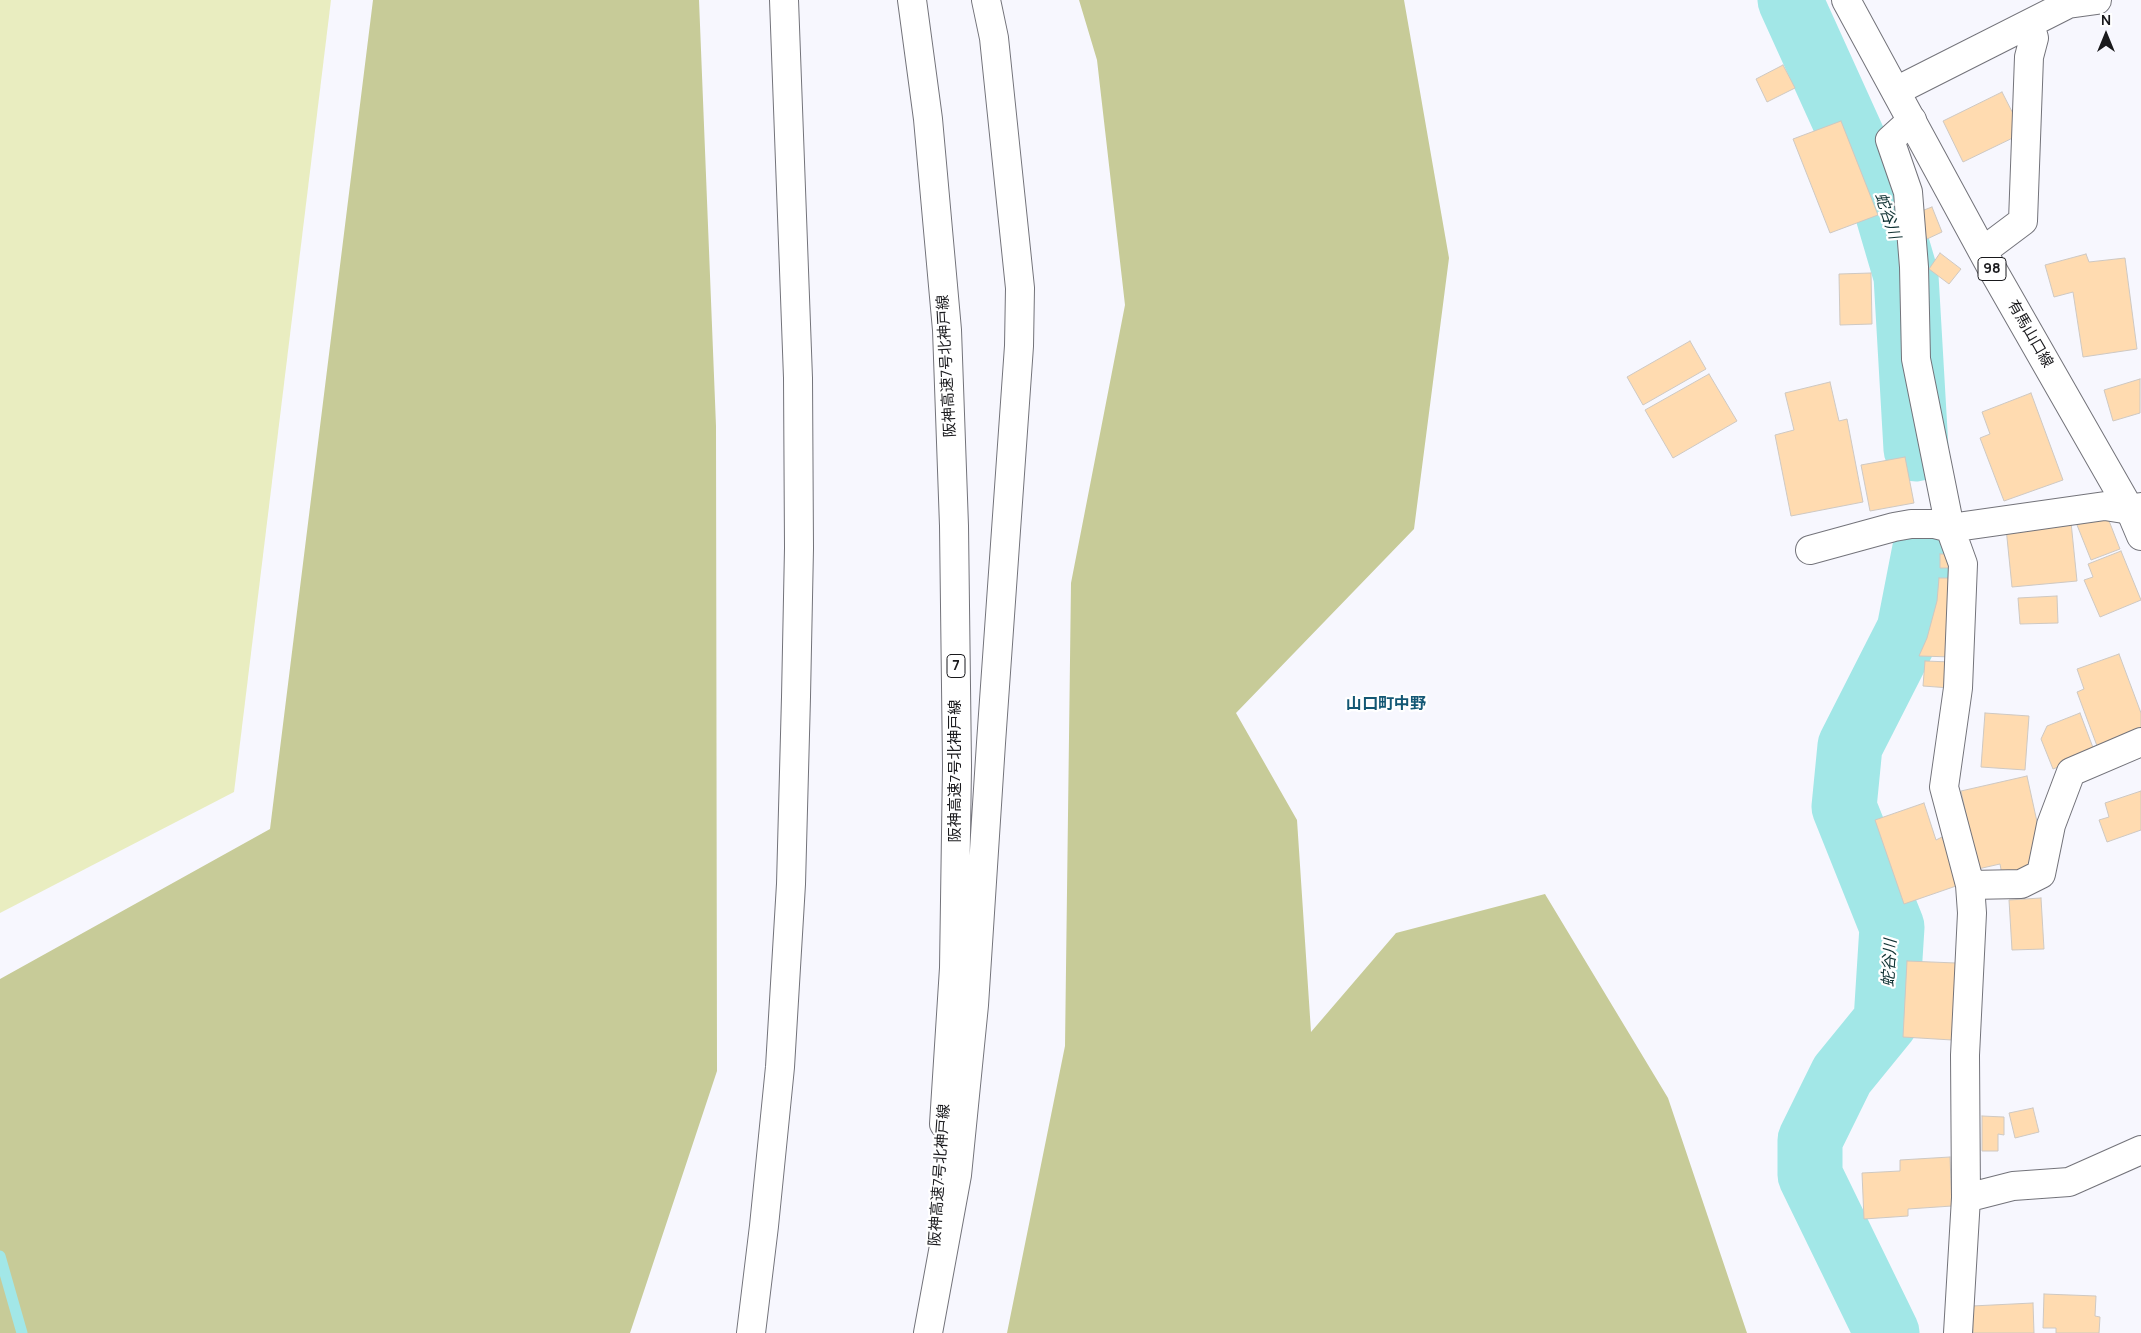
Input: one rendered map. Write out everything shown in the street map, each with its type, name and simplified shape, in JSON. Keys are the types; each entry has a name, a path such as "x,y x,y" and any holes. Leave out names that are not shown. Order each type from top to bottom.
{"main road":[{"path":"770,0 792,199"},
{"path":"751,1333 780,1067 792,884 799,548 798,378 784,0"},
{"name":"阪神高速7号北神戸線","path":"912,0 928,119 947,330 954,526 957,747 954,968 927,1333"},
{"path":"927,1333 957,1175 974,1005 1019,346 1020,288 995,48 986,0"},
{"name":"有馬山口線","path":"1846,0 1983,251 2136,508 2141,536"},
{"path":"1896,91 2068,4 2097,0"},
{"path":"1983,251 2023,221 2029,57 2034,38 2030,24"},
{"path":"1912,120 1890,140 1908,192 1914,267 1916,359 1950,528 1963,564 1958,688 1944,787 1970,886 1972,913 1964,1055 1966,1198 1958,1333"},
{"path":"1810,550 1894,527 1934,524 1950,528 2105,506 2136,508"},
{"path":"1970,886 2021,884 2041,874 2051,825 2071,772 2141,742"},
{"path":"1966,1198 2013,1186 2069,1182 2141,1150"}],"green space":[{"path":"0,0 331,0 234,792 0,913"},
{"path":"373,0 699,0 716,426 717,1071 630,1333 0,1333 0,979 270,829"},
{"path":"1079,0 1404,0 1449,258 1414,529 1236,713 1297,820 1311,1032 1396,933 1545,894 1668,1098 1747,1333 1007,1333 1065,1046 1071,583 1125,305 1097,60"}],"building":[{"path":"1783,65 1795,88 1767,102 1756,79"},
{"path":"2002,92 2023,133 1963,162 1943,121"},
{"path":"1841,121 1878,215 1830,233 1793,139"},
{"path":"1932,207 1942,232 1927,239 1916,213"},
{"path":"1940,253 1961,269 1949,284 1929,269"},
{"path":"2086,254 2089,262 2125,258 2137,349 2083,357 2073,292 2054,297 2045,265"},
{"path":"1871,273 1872,324 1840,325 1839,274"},
{"path":"1690,341 1706,369 1643,405 1627,377"},
{"path":"1709,374 1737,421 1673,458 1645,410"},
{"path":"2140,379 2140,413 2113,421 2104,390"},
{"path":"1830,382 1839,421 1847,419 1863,502 1791,516 1775,435 1794,430 1785,393"},
{"path":"2031,393 2063,480 2004,501 1980,438 1990,434 1982,412"},
{"path":"1905,457 1914,503 1870,511 1861,465"},
{"path":"2106,513 2120,549 2091,560 2077,525"},
{"path":"2071,522 2077,581 2012,587 2006,528"},
{"path":"2121,551 2141,600 2100,617 2084,580 2093,577 2088,564"},
{"path":"1940,554 1955,554 1955,568 1940,568"},
{"path":"1939,578 1955,578 1953,657 1919,656 1927,638 1937,601"},
{"path":"2057,596 2058,623 2020,624 2018,598"},
{"path":"2119,654 2141,713 2141,738 2100,754 2077,692 2084,689 2077,669"},
{"path":"1925,661 1951,662 1950,688 1923,686"},
{"path":"1985,713 2029,716 2025,770 1981,767"},
{"path":"2080,713 2095,753 2053,769 2041,739 2047,726"},
{"path":"2027,776 2041,840 2041,867 2002,875 2000,864 1978,869 1961,791"},
{"path":"2141,791 2141,830 2107,842 2099,820 2109,817 2105,803"},
{"path":"1924,803 1936,840 1942,837 1959,885 1904,904 1875,820"},
{"path":"2041,898 2044,949 2012,950 2009,900"},
{"path":"1907,961 1956,963 1952,1040 1903,1037"},
{"path":"2033,1108 2039,1132 2015,1138 2009,1113"},
{"path":"1982,1116 2004,1117 2004,1135 1998,1134 1998,1151 1982,1151"},
{"path":"1950,1157 1952,1206 1908,1209 1908,1216 1864,1219 1862,1173 1900,1171 1900,1160"},
{"path":"2044,1294 2096,1296 2095,1316 2100,1317 2099,1333 2056,1333 2056,1328 2043,1328"},
{"path":"2033,1303 2034,1333 1973,1333 1972,1306"}],"waterway":[{"name":"蛇谷川","path":"1790,0 1858,150 1884,201 1906,276 1916,449"},
{"name":"蛇谷川","path":"1887,1333 1810,1175 1810,1140 1842,1075 1886,1021 1892,927 1844,807 1850,746 1909,630 1925,548"},
{"path":"0,1256 22,1333"}],"district":[{"name":"山口町中野","path":"1386,705"}]}
